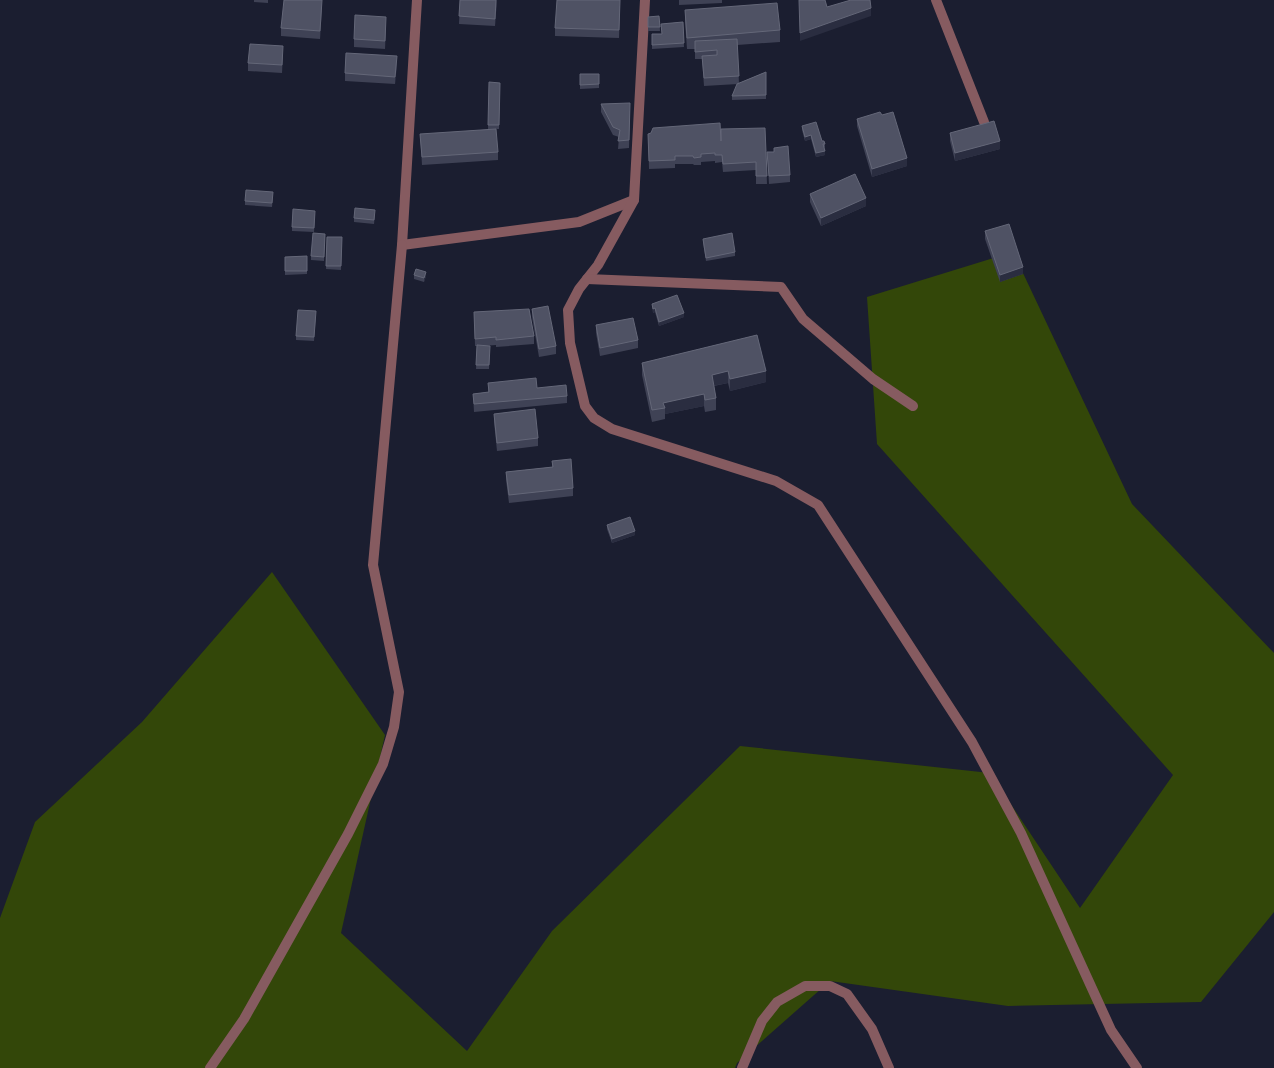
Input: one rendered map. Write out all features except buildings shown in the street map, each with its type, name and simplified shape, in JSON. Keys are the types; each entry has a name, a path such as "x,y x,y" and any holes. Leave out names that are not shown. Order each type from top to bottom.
{"street":[{"path":"210,1068 244,1019 348,834 383,764 394,727 399,692 373,565 402,245 417,0"},
{"path":"645,0 634,200 598,265 579,289 568,310 570,343 585,406 594,418 612,429 776,481 818,505 972,742 1021,833 1111,1030 1137,1068"},
{"path":"936,0 984,122"},
{"path":"402,245 579,222 634,200"},
{"path":"587,279 781,287 803,319 873,379 913,406"},
{"path":"742,1068 762,1021 777,1002 805,986 830,986 848,994 872,1029 889,1068"}],"green space":[{"path":"1013,252 1132,504 1274,653 1274,912 1201,1002 1008,1006 830,981 737,1063 735,1068 0,1068 0,918 35,822 142,722 272,572 385,735 341,933 467,1051 552,931 740,746 990,773 1080,908 1173,775 877,444 867,297"}]}
